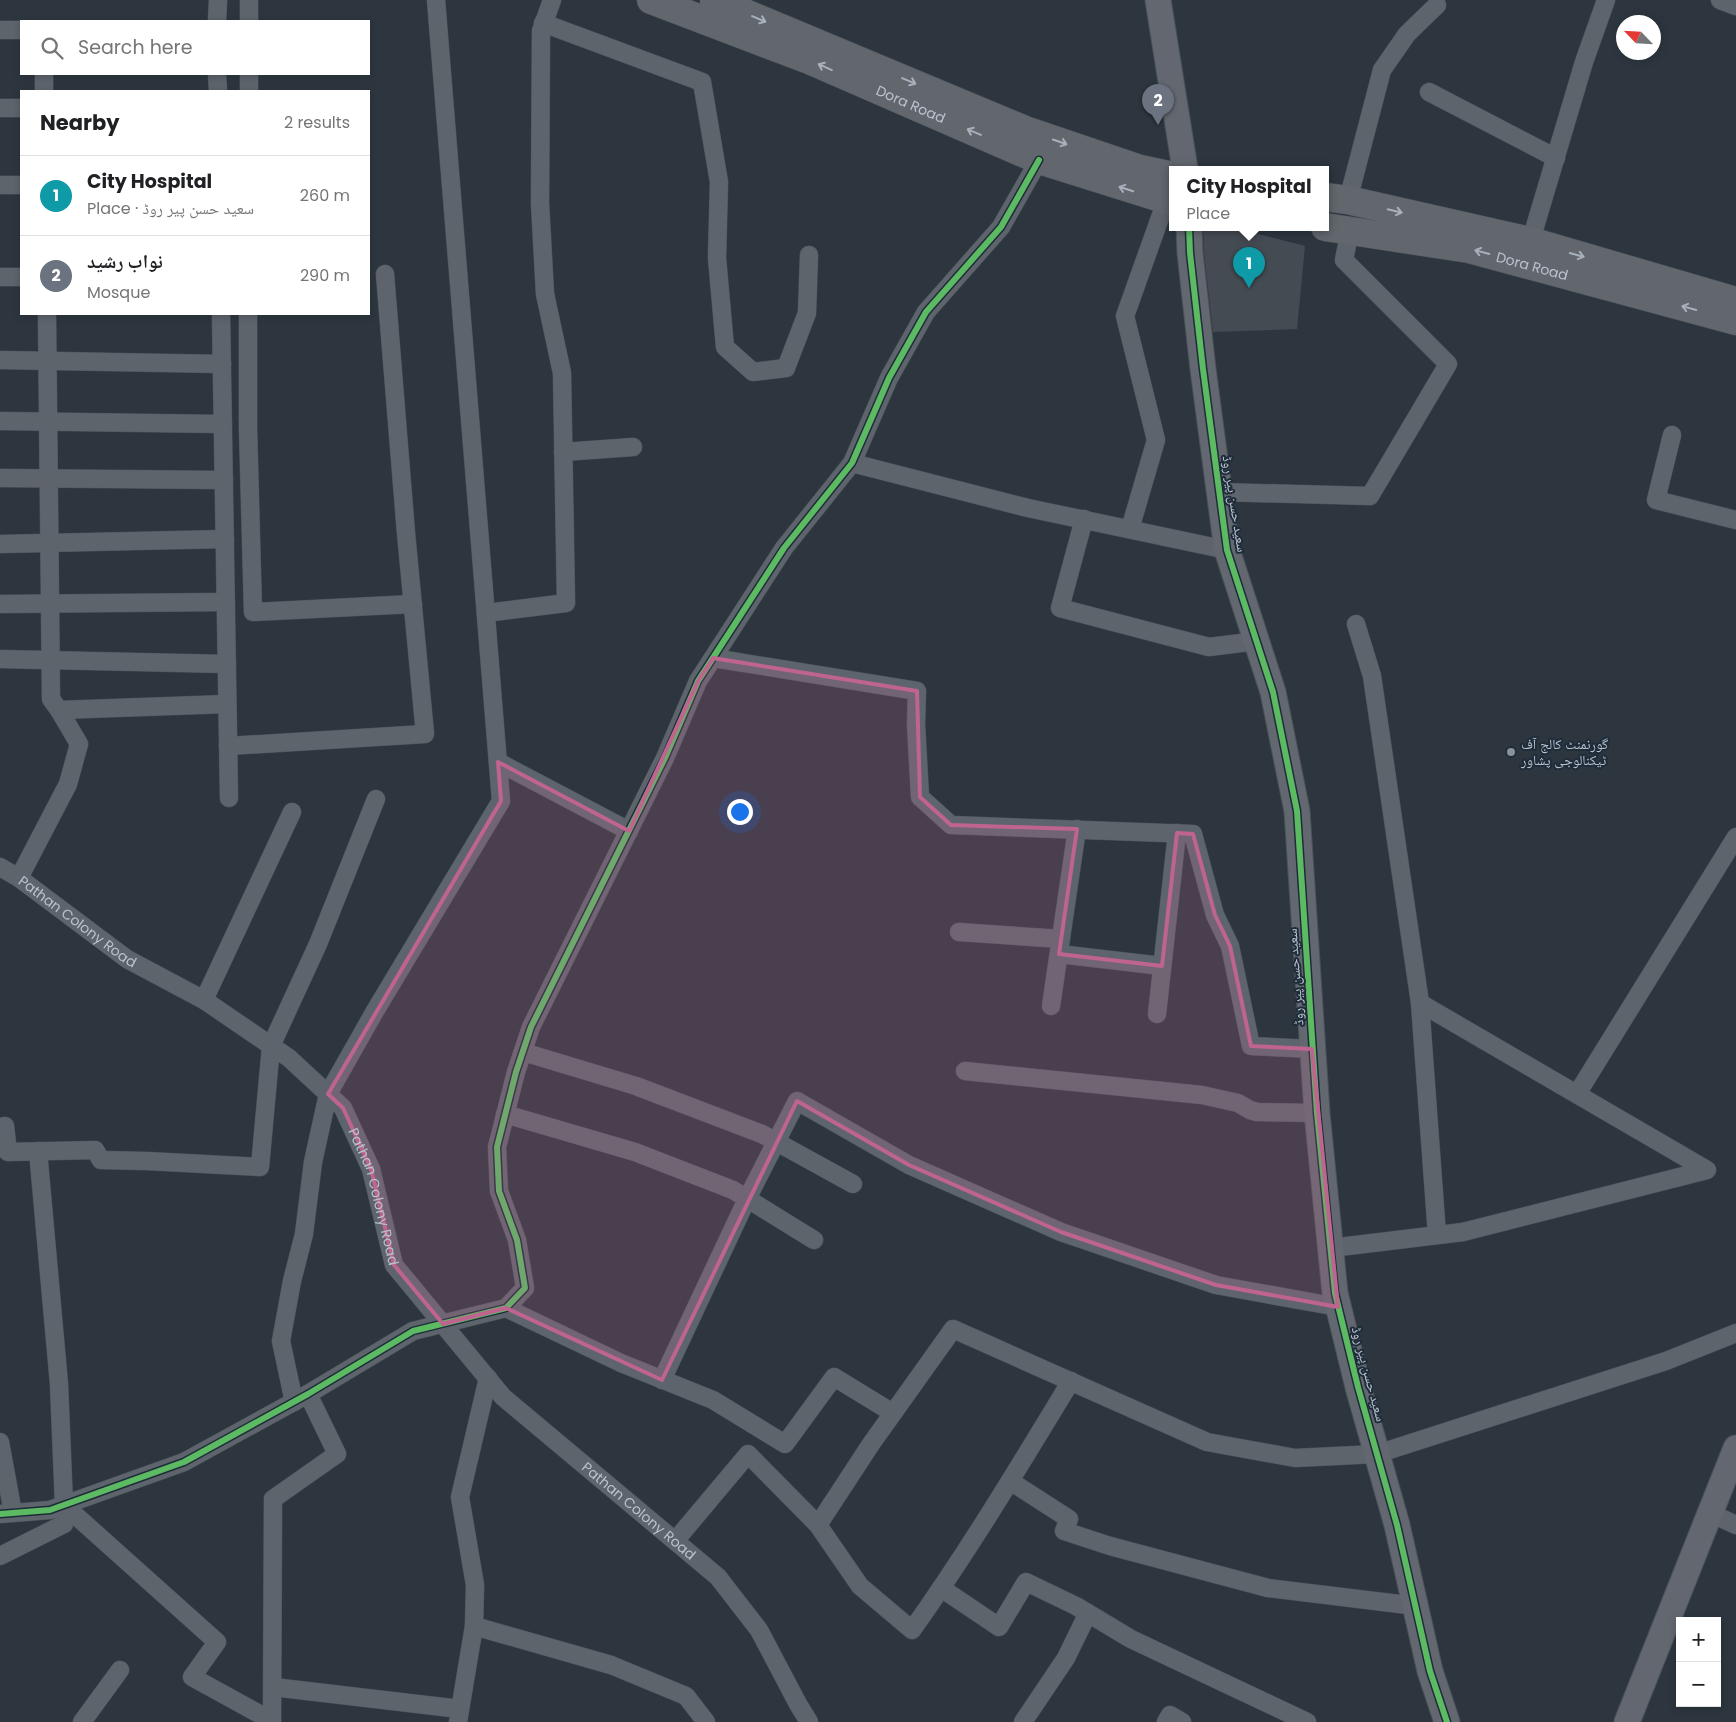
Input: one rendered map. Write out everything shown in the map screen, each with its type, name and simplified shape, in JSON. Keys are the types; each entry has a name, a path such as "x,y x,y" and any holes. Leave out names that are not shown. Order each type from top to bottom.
{"main road":[{"name":"Dora Road","path":"651,0 809,60 1038,160 1169,193"},
{"path":"714,0 1025,130 1140,170 1169,192"},
{"path":"1338,229 1337,199 1527,253 1736,301"},
{"name":"Dora Road","path":"1338,229 1470,249 1527,253 1736,322"}],"street":[{"path":"217,20 218,0"},
{"path":"249,0 249,20"},
{"path":"64,1505 217,1642 192,1677 245,1715 272,1722 273,1499 337,1454 301,1398 281,1341 292,1281 304,1234 314,1162 328,1094 374,1011 501,801 436,0"},
{"path":"486,613 566,603 562,373 545,294 540,203 541,31 552,0"},
{"path":"1158,0 1185,166"},
{"path":"1527,253 1584,62 1606,0"},
{"path":"1720,0 1736,6"},
{"path":"1337,199 1382,70 1407,34 1437,5"},
{"path":"543,24 702,82 719,182 717,258 725,348 753,372 786,368 807,313 809,255"},
{"path":"0,30 20,30"},
{"path":"44,75 44,90"},
{"path":"218,75 218,90"},
{"path":"249,75 249,90"},
{"path":"1429,92 1556,158"},
{"path":"0,108 20,108"},
{"path":"0,1442 6,1513 50,1510 184,1462 301,1398 413,1331 506,1308 525,1288 516,1240 499,1191 497,1147 522,1052 531,1026 665,758 698,681 784,548 852,463 889,378 926,312 1001,227 1038,160"},
{"path":"0,185 20,185"},
{"path":"1130,529 1156,440 1125,316 1169,196"},
{"path":"1219,492 1370,496 1448,364 1344,260 1338,229"},
{"name":"سعید حسن پیر روڈ","path":"1189,231 1203,369 1227,550 1274,692 1297,811 1317,1114 1335,1293 1397,1525 1430,1671 1448,1722"},
{"path":"228,746 425,734 386,274"},
{"path":"0,277 20,277"},
{"path":"19,878 68,784 79,744 51,700 47,315"},
{"path":"221,315 229,798"},
{"path":"248,315 248,428 253,612 413,604"},
{"path":"0,360 222,364"},
{"path":"0,422 223,424"},
{"path":"1672,435 1656,500 1736,520"},
{"path":"564,452 633,447"},
{"path":"852,463 1028,508 1227,550"},
{"path":"0,478 224,480"},
{"path":"1084,519 1060,608 1208,647 1257,641"},
{"path":"0,544 225,539"},
{"path":"0,604 226,602"},
{"path":"1356,624 1372,676 1420,1003 1437,1235"},
{"path":"713,658 917,691 916,724 920,797 951,824 1193,834 1215,915 1230,946 1252,1046 1312,1049"},
{"path":"0,660 50,659 227,664"},
{"path":"59,710 227,704"},
{"path":"498,762 629,831"},
{"path":"0,1127 5,1126 8,1152 95,1150 101,1160 173,1162 260,1168 271,1046 318,944 376,799"},
{"path":"204,1000 292,812"},
{"path":"1051,1006 1077,829"},
{"path":"1157,1014 1177,833"},
{"path":"1578,1094 1736,837"},
{"name":"Pathan Colony Road","path":"0,867 19,878 126,958 204,1000 290,1058 343,1108 371,1169 394,1264 503,1397 718,1577 759,1630 798,1704 810,1722"},
{"path":"959,932 1060,947 1162,966"},
{"path":"1331,1248 1463,1232 1706,1170 1420,1003"},
{"path":"522,1052 636,1086 762,1134 853,1184"},
{"path":"965,1071 1202,1095 1238,1103 1257,1112 1317,1114"},
{"path":"662,1380 747,1199 797,1101 909,1165 1061,1232 1216,1285 1338,1307"},
{"path":"505,1114 634,1152 733,1190 814,1240"},
{"path":"0,1556 64,1524 59,1384 38,1152"},
{"path":"506,1308 621,1363 713,1400 785,1444 834,1377 893,1412"},
{"path":"818,1525 893,1412 953,1329 1207,1442 1295,1458 1377,1454 1666,1361 1736,1332"},
{"path":"272,1687 459,1716 474,1626 475,1585 460,1497 488,1378"},
{"path":"675,1541 748,1454 818,1525 860,1586 912,1630 1010,1481 1071,1381"},
{"path":"1627,1722 1736,1448"},
{"path":"1010,1481 1069,1519 1064,1531 1110,1546 1268,1588 1416,1606"},
{"path":"1710,1513 1736,1526"},
{"path":"941,1588 999,1627 1026,1582 1076,1606 1131,1639 1307,1722"},
{"path":"1023,1722 1066,1658 1088,1613"},
{"path":"474,1626 620,1668 686,1696 706,1722"},
{"path":"82,1722 120,1670"},
{"path":"1166,1722 1170,1715 1182,1722"}],"highlighted area":[{"path":"713,658 917,691 920,797 951,825 1077,829 1059,954 1162,966 1177,833 1193,834 1215,915 1230,946 1251,1046 1312,1049 1338,1307 1216,1285 1061,1232 909,1165 797,1101 662,1380 506,1308 443,1324 394,1265 371,1169 343,1108 328,1094 501,801 498,762 629,831 698,681"}],"building":[{"path":"1203,231 1247,231 1305,246 1297,329 1213,332"}],"cycle path":[{"path":"0,1514 50,1510 184,1462 308,1394 413,1331 506,1308 525,1288 517,1240 499,1191 497,1147 516,1072 531,1027 665,758 698,681 784,548 852,463 889,378 926,312 1001,227 1039,160"},
{"path":"1189,231 1203,369 1227,550 1273,692 1297,811 1317,1113 1335,1293 1358,1387 1397,1525 1430,1671 1447,1722"}],"place":[{"name":"نواب رشید","path":"1158,125"},
{"name":"City Hospital","path":"1249,288"},
{"name":"گورنمنٹ کالج آف ٹیکنالوجی پشاور","path":"1511,752"}]}
